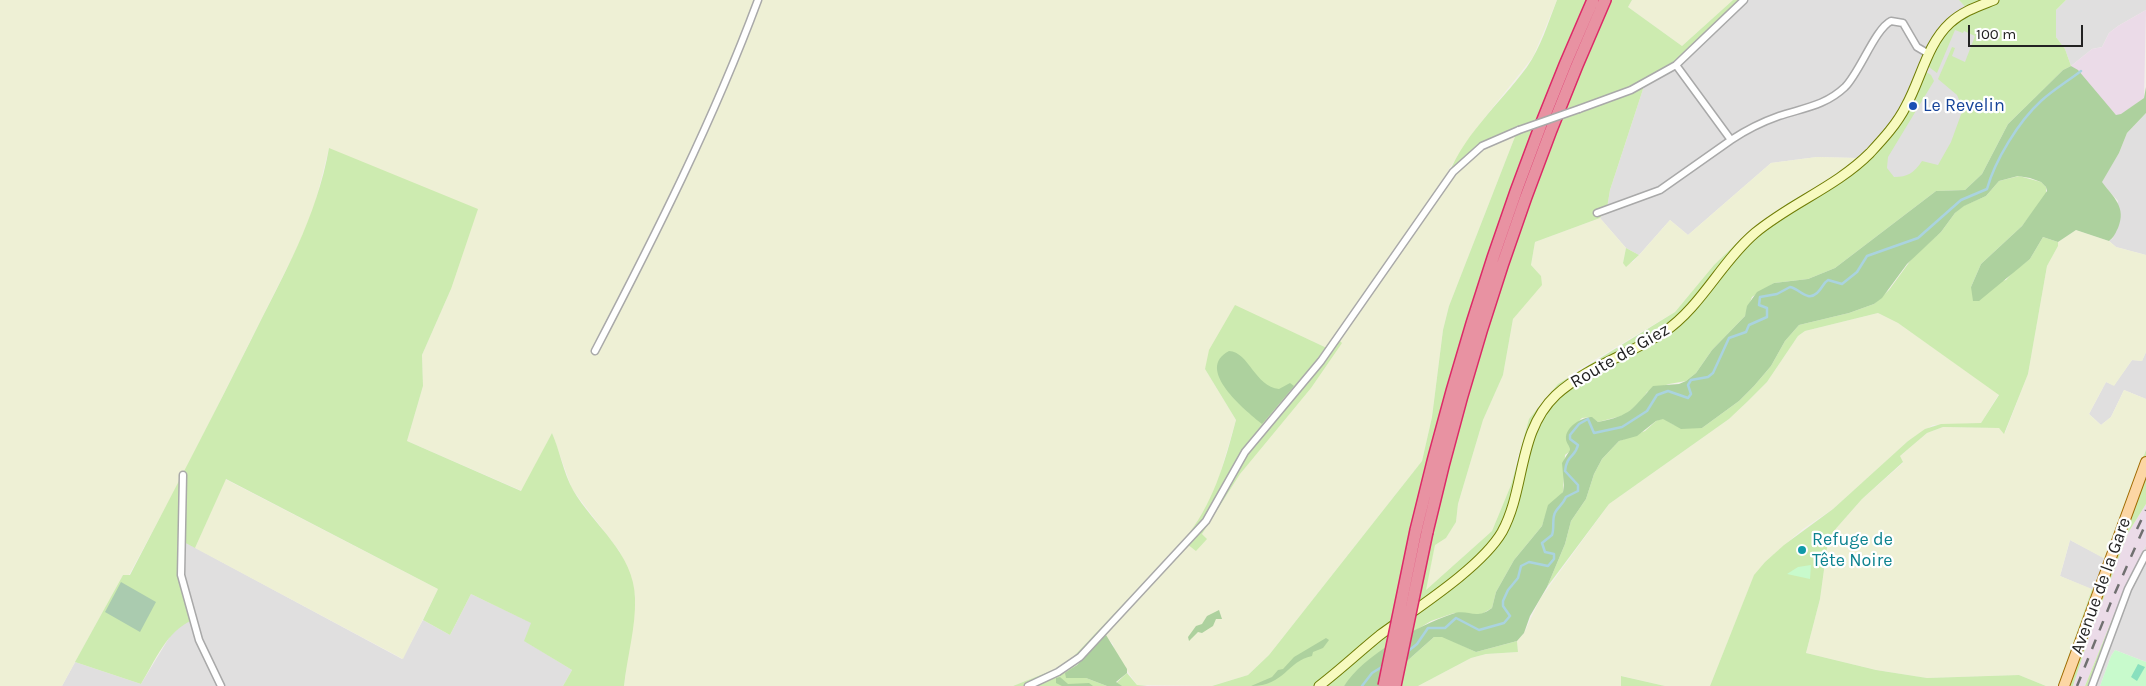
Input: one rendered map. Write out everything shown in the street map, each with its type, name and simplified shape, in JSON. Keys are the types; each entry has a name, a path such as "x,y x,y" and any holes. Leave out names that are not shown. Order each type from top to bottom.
{"highway":[{"path":"1384,686 1459,366 1498,242 1538,133 1593,0"},
{"path":"1395,686 1421,531 1466,380 1508,247 1549,134 1604,0"}],"main road":[{"name":"Avenue de la Gare","path":"2064,686 2146,462"},
{"name":"Avenue de la Gare","path":"2138,486 2146,476"}],"street":[{"path":"595,351 666,215 695,153 731,72 758,0"},
{"path":"1028,686 1058,672 1080,658 1187,544 1210,514 1245,452 1321,362 1453,172 1482,146 1519,130 1630,90 1676,65 1744,0"},
{"name":"Route de Giez","path":"1318,686 1435,595 1494,543 1508,520 1514,504 1529,438 1536,423 1555,397 1592,369 1670,328 1737,251 1756,233 1790,208 1839,180 1865,158 1886,136 1902,113 1929,54 1951,22 1969,10 1994,0"},
{"path":"1597,213 1660,190 1731,140 1767,121 1819,105 1832,98 1854,76 1883,29 1891,21 1903,23 1918,47 1929,54"},
{"path":"1676,65 1731,140"},
{"path":"183,475 181,575 199,640 221,686"},
{"path":"2092,686 2128,589 2146,554"}],"shaded area":[{"path":"1744,0 1959,0 1969,10 1978,35 1964,109 1956,139 1928,196 1857,158 1817,157 1771,163 1688,235 1670,220 1639,255 1626,248 1600,218 1607,208 1610,190 1645,83"},
{"path":"2066,0 2146,0 2146,10 2118,26 2109,33 2102,47 2092,49 2071,66 2065,49 2056,37 2056,10"},
{"path":"2146,10 2144,98 2121,115 2116,115 2071,66 2092,49 2102,47 2109,33 2118,26"},
{"path":"2146,113 2146,255 2116,247 2109,241 2113,238 2118,201 2101,182 2119,153 2127,133"},
{"path":"2146,352 2146,399 2124,390 2111,417 2101,425 2089,414 2106,382 2114,385 2132,360 2142,361"},
{"path":"2146,504 2146,545 2125,588 2085,686 2073,686 2089,637 2128,533"},
{"path":"181,540 402,659 423,620 450,635 471,594 532,623 525,641 572,670 563,686 62,686 75,662 141,684 172,633 183,624"},
{"path":"2070,540 2110,561 2098,592 2060,576"},
{"path":"2146,545 2146,662 2115,650 2100,686 2089,686 2118,605"}],"green space":[{"path":"0,0 1557,0 1533,57 1478,126 1449,169 1445,181 1474,152 1516,134 1449,306 1443,330 1432,417 1422,461 1269,655 1248,675 1212,686 1137,685 1115,653 1113,644 1102,633 1187,544 1206,539 1202,534 1240,474 1329,349 1235,306 1205,369 1236,420 1215,491 1200,520 1184,540 1074,656 1058,668 1013,686 624,686 635,598 632,582 620,552 572,489 552,433 522,491 407,441 423,386 422,355 451,289 329,148 314,208 297,248 183,475 129,575 123,575 62,686 0,686"},
{"path":"1557,0 1632,0 1628,7 1682,46 1733,0 1744,0 1676,65 1645,83 1610,190 1607,208 1600,218 1535,242 1531,265 1541,276 1542,285 1513,319 1503,375 1483,420 1458,504 1456,522 1446,538 1435,545 1426,590 1492,531 1511,485 1529,419 1558,384 1675,312 1714,265 1744,236 1788,203 1840,174 1857,158 1869,159 1900,118 1923,70 1931,75 1934,81 1888,157 1887,168 1894,177 1899,177 1910,174 1922,161 1938,165 1951,142 1963,109 1957,95 1938,79 1952,47 1955,48 1952,56 1965,62 1975,36 1964,31 1963,33 1955,30 1937,73 1925,64 1941,33 1968,10 1959,0 2066,0 2056,10 2056,37 2065,49 2071,66 2063,70 2008,124 1982,174 1965,190 1936,191 1835,268 1808,279 1774,283 1752,297 1745,316 1712,350 1696,373 1686,381 1669,384 1647,392 1642,400 1625,415 1598,422 1591,417 1582,418 1570,430 1570,451 1565,455 1563,492 1545,517 1542,526 1514,560 1496,592 1492,608 1480,615 1454,613 1431,621 1380,652 1360,668 1344,686 1212,686 1248,675 1269,655 1422,461 1432,417 1443,330 1449,306 1516,134 1482,146 1445,184 1460,151 1470,136 1532,59 1544,35"},
{"path":"1632,0 1733,0 1682,46 1628,7"},
{"path":"2071,66 2078,70 2116,115 2121,114 2144,98 2146,87 2146,113 2127,133 2119,153 2102,182 2118,203 2121,214 2118,228 2109,241 2076,230 2058,242 2043,237 2030,259 1979,301 1973,301 1971,287 1981,264 2022,226 2047,191 2041,182 2030,178 2018,176 1999,181 1986,196 1964,206 1955,213 1941,232 1907,264 1882,298 1874,304 1849,313 1799,325 1785,341 1771,366 1754,386 1739,401 1702,428 1681,429 1663,419 1656,421 1637,436 1619,441 1602,459 1594,474 1586,499 1571,521 1565,544 1547,587 1530,616 1524,633 1517,641 1476,652 1442,637 1434,637 1379,686 1344,686 1364,663 1392,643 1423,626 1452,614 1463,612 1481,614 1492,608 1496,592 1514,560 1542,526 1548,505 1563,492 1562,463 1570,450 1566,435 1571,427 1588,417 1592,417 1598,422 1618,417 1635,406 1653,386 1679,384 1686,381 1696,373 1712,350 1745,316 1747,306 1757,292 1774,283 1808,279 1835,268 1936,191 1965,190 1982,174 2008,124 2063,70"},
{"path":"329,148 478,209 451,289 422,355 423,386 407,441 521,491 552,433 573,490 612,541 628,567 633,582 635,598 634,620 624,686 563,686 572,670 524,641 531,623 471,594 450,635 423,620 438,589 226,479 195,548 182,541 181,575 193,620 176,631 162,647 141,684 75,662 123,575 130,575 287,269 308,222 324,173"},
{"path":"1817,157 1857,158 1840,174 1788,203 1744,236 1714,265 1675,312 1574,372 1518,455 1511,485 1492,531 1425,591 1435,544 1446,538 1456,522 1458,504 1483,420 1503,375 1513,319 1541,276 1531,265 1535,242 1600,218 1626,248 1623,263 1633,262 1670,220 1688,235 1771,163"},
{"path":"2019,176 2041,182 2046,187 2046,195 2022,226 1981,264 1971,287 2006,280 2014,271 2030,259 2043,237 2058,242 2058,246 2047,266 2028,374 2004,434 1999,428 1943,427 1927,433 1900,456 1903,462 1862,499 1833,532 1827,548 1820,599 1806,653 1876,670 1927,678 2019,675 2046,686 1710,686 1754,575 1765,562 1784,545 1833,509 1908,441 1925,429 1941,424 1981,423 1999,395 1898,323 1878,313 1805,331 1798,336 1767,382 1729,419 1609,504 1547,587 1565,544 1571,521 1586,499 1594,474 1602,459 1619,441 1645,431 1656,421 1663,418 1674,425 1702,428 1739,401 1754,386 1771,366 1785,341 1799,325 1849,313 1874,304 1889,290 1913,257 1941,232 1955,213 1963,206 1986,196 1999,181"},
{"path":"2076,230 2109,241 2116,247 2146,255 2146,352 2142,361 2132,360 2114,386 2106,382 2089,414 2101,425 2111,417 2124,390 2146,399 2146,450 2105,559 2070,540 2060,576 2092,589 2058,686 2046,686 2019,675 1927,678 1876,670 1806,653 1820,599 1827,548 1833,532 1862,499 1903,463 1899,457 1927,433 1943,427 1999,428 2005,433 2028,374 2047,266 2058,246 2058,242"},
{"path":"1626,248 1639,255 1626,267 1623,263"},
{"path":"1235,305 1329,349 1337,338 1342,343 1311,388 1240,474 1202,534 1207,539 1196,551 1187,544 1103,634 1105,636 1101,641 1073,668 1086,678 1107,686 1013,686 1058,668 1074,656 1184,540 1203,512 1222,468 1236,420 1205,369 1209,350"},
{"path":"1878,313 1898,323 1999,394 1981,423 1933,425 1908,441 1833,509 1803,529 1765,562 1754,576 1710,686 1665,686 1622,676 1621,686 1418,686 1471,658 1486,654 1518,652 1517,641 1524,633 1540,599 1609,504 1729,419 1767,382 1798,336 1805,331"},
{"path":"1229,351 1242,357 1258,376 1271,387 1279,389 1290,383 1294,386 1262,424 1235,399 1226,389 1220,378 1217,368 1220,359"},
{"path":"2146,450 2146,504 2128,533 2089,637 2073,686 2058,686 2092,589 2098,592 2110,561 2105,559"},
{"path":"225,479 438,589 403,659 195,548"},
{"path":"1811,565 1810,579 1787,574 1798,567"},
{"path":"121,582 156,602 140,632 105,612"},
{"path":"2118,605 2089,686 2085,686"},
{"path":"1219,610 1222,619 1216,619 1213,626 1202,633 1198,632 1189,641 1188,637 1196,626 1202,624 1207,616"},
{"path":"1106,635 1127,669 1127,673 1116,682 1122,686 1107,686 1086,678 1066,678 1065,673 1077,665"},
{"path":"1442,636 1476,652 1517,641 1518,652 1486,654 1471,658 1418,686 1379,686 1434,637"},
{"path":"1326,638 1329,640 1323,648 1313,652 1312,656 1297,663 1279,678 1262,685 1251,686 1272,677 1294,657"},
{"path":"2115,650 2146,662 2146,686 2100,686"},
{"path":"2138,664 2145,667 2137,681 2131,677"},
{"path":"1127,673 1137,685 1148,686 1113,686"},
{"path":"1621,676 1665,686 1621,686"},
{"path":"1060,677 1068,684 1089,683 1093,686 1062,686 1056,683 1056,678"}],"waterway":[{"path":"1407,652 1417,644 1428,628 1445,628 1456,618 1479,630 1504,623 1510,616 1503,606 1503,601 1508,590 1518,578 1521,566 1529,562 1548,566 1554,559 1554,554 1545,552 1542,543 1552,535 1556,511 1566,497 1578,491 1578,485 1565,471 1567,462 1578,445 1570,439 1570,435 1579,424 1588,419 1594,433 1622,427 1647,411 1657,395 1668,391 1688,398 1691,394 1688,385 1691,380 1708,377 1713,373 1729,338 1746,332 1749,325 1767,317 1767,308 1759,305 1760,297 1777,294 1790,287 1807,296 1813,295 1828,280 1842,284 1857,272 1867,256 1918,238 1961,200 1987,189 2002,154 2024,119 2046,97 2081,71"},
{"path":"1362,686 1372,673 1385,665"}],"railway":[{"path":"2137,529 2146,510"},
{"path":"2077,686 2146,523"}],"place":[{"name":"Le Revelin","path":"1913,106"},
{"name":"Refuge de Tête Noire","path":"1802,550"}]}
